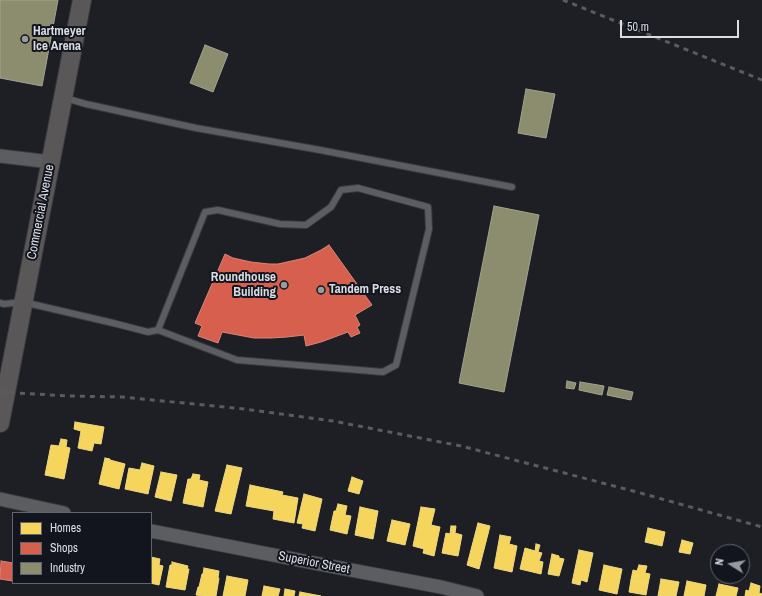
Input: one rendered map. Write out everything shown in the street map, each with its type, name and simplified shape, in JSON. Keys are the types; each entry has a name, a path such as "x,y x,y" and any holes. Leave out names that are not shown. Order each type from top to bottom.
{"street":[{"name":"Commercial Avenue","path":"0,423 82,0"},
{"path":"0,156 51,162"},
{"path":"0,499 59,512"},
{"name":"Superior Street","path":"152,530 322,565 440,592 477,596"}],"lane":[{"path":"63,97 86,104 196,128 512,187"},
{"path":"0,303 24,302 148,332 158,330 237,360 383,372 396,365 429,230 428,207 358,188 341,190 331,207 306,225 280,224 218,210 205,212 158,330"}],"building: Homes":[{"path":"75,422 104,427 101,444 94,443 92,451 78,448 81,431 74,429"},
{"path":"61,439 67,440 66,447 70,448 64,479 45,475 51,445 59,446"},
{"path":"105,458 125,464 119,489 99,484"},
{"path":"142,463 154,466 148,494 125,489 129,468 140,470"},
{"path":"227,465 242,468 231,514 215,511"},
{"path":"161,472 177,475 171,501 155,497"},
{"path":"193,474 200,475 199,480 208,482 203,507 183,503 188,479 191,479"},
{"path":"352,477 363,481 359,494 348,491"},
{"path":"250,485 283,492 282,495 298,498 294,523 273,519 274,511 246,506"},
{"path":"304,494 322,499 315,531 302,528 303,524 297,523"},
{"path":"338,504 347,506 345,515 351,516 347,534 330,530 334,511 336,511"},
{"path":"360,507 378,511 373,539 355,535"},
{"path":"421,507 435,509 431,525 440,527 434,556 423,553 424,549 413,546"},
{"path":"392,520 410,524 405,545 387,541"},
{"path":"478,523 490,526 479,569 467,565"},
{"path":"451,526 456,526 455,533 462,535 458,556 442,553 446,533 450,534"},
{"path":"648,528 665,532 662,546 645,542"},
{"path":"500,535 511,537 509,544 517,546 512,572 494,568"},
{"path":"682,540 693,543 690,554 679,552"},
{"path":"536,544 540,545 538,552 542,553 539,561 543,562 541,574 520,569 525,548 535,551"},
{"path":"579,550 593,553 587,582 581,580 580,585 572,583"},
{"path":"552,554 564,559 559,576 548,574"},
{"path":"152,557 160,559 159,565 163,566 159,585 152,583"},
{"path":"172,562 188,566 187,569 189,569 185,590 166,587 170,565 172,565"},
{"path":"604,565 622,569 617,594 599,590"},
{"path":"639,565 647,566 645,573 650,574 648,584 631,580 633,570 637,571"},
{"path":"204,568 219,571 216,596 196,595"},
{"path":"227,576 248,580 245,596 223,596"},
{"path":"661,579 679,582 676,596 658,596"},
{"path":"631,580 648,584 646,595 629,592"},
{"path":"687,581 706,585 704,596 684,596"},
{"path":"751,583 760,586 759,593 762,594 762,596 745,596 746,590 749,591"},
{"path":"719,584 738,588 736,596 716,596"},
{"path":"264,586 280,589 278,596 262,596"},
{"path":"285,589 295,591 294,596 284,596"},
{"path":"300,592 321,596 299,596"}],"building: Shops":[{"name":"Roundhouse Building","path":"329,245 372,305 355,315 360,325 357,327 360,333 351,337 348,332 306,346 304,335 254,338 222,332 218,343 198,336 202,326 195,323 225,254 233,258 251,262 278,264 305,258"},
{"path":"1,561 12,563 12,581 0,579"}],"building: Industry":[{"name":"Hartmeyer Ice Arena","path":"0,0 58,0 42,86 0,78"},
{"path":"205,45 228,54 213,92 190,83"},
{"path":"526,89 555,94 546,138 518,133"},
{"path":"494,206 539,215 504,392 459,383"},
{"path":"567,381 576,383 574,389 566,388"},
{"path":"580,382 604,386 602,395 579,390"},
{"path":"609,387 633,392 631,400 607,395"}],"railway":[{"path":"563,0 762,80"},
{"path":"0,392 123,397 244,409 333,421 461,446 637,492 762,527"}],"place":[{"name":"Hartmeyer Ice Arena","path":"25,39"},
{"name":"Roundhouse Building","path":"284,285"},
{"name":"Tandem Press","path":"321,290"}]}
